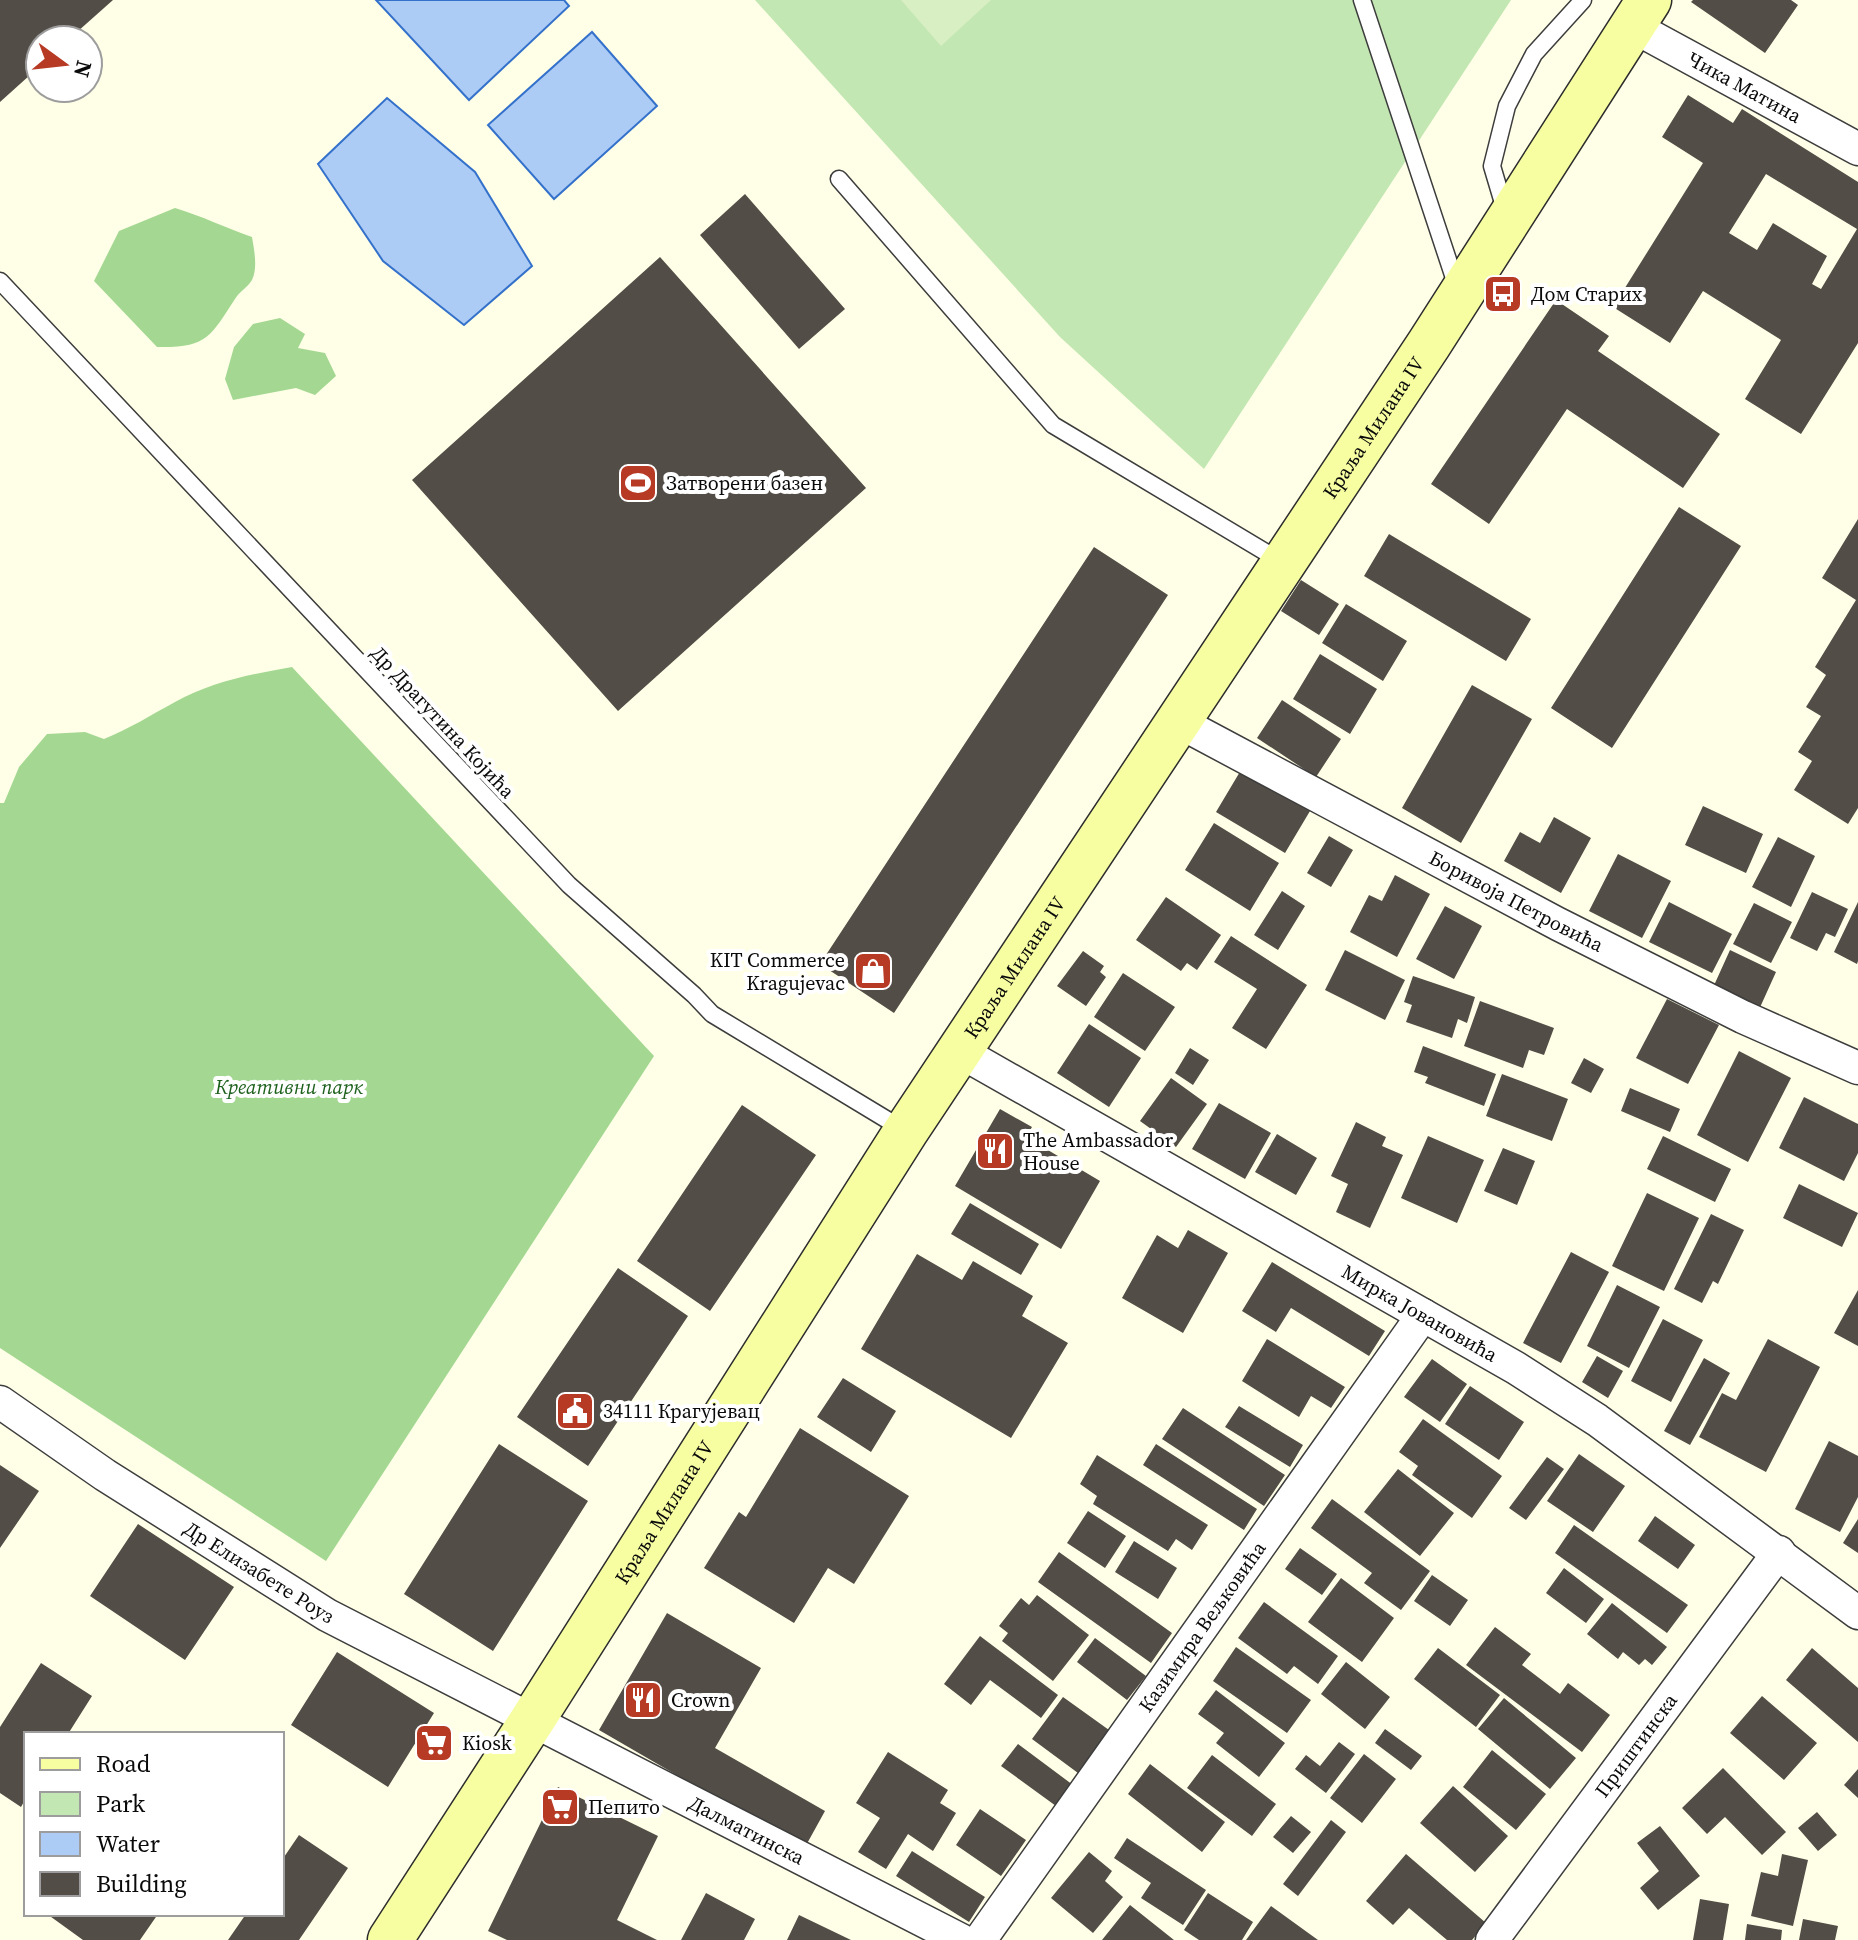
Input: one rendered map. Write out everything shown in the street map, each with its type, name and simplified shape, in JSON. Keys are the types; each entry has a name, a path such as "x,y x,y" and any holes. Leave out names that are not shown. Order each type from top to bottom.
{"main road":[{"name":"Краља Милана IV","path":"390,1940 906,1131 1284,563 1640,13"}],"street":[{"name":"Чика Матина","path":"1640,13 1858,149"},
{"name":"Боривоја Петровића","path":"1179,722 1558,924 1743,1017 1858,1068"},
{"name":"Мирка Јовановића","path":"959,1051 1516,1368 1597,1420 1858,1613"},
{"name":"Казимира Вељковића","path":"980,1940 1423,1315"},
{"name":"Др Елизабете Роуз","path":"0,1402 105,1475 327,1615 533,1719"},
{"name":"Приштинска","path":"1492,1940 1779,1552"},
{"name":"Далматинска","path":"533,1719 961,1940"}],"lane":[{"path":"1362,0 1460,293"},
{"path":"1508,220 1492,166 1507,106 1534,54 1583,0"},
{"path":"839,179 1053,425 1284,563"},
{"name":"Др Драгутина Којића","path":"0,281 569,885 712,1014 906,1131"}],"green space":[{"path":"755,0 1511,0 1204,469 1060,337"},
{"path":"901,0 991,0 941,46"},
{"path":"175,208 252,237 255,270 250,283 205,338 187,345 157,347 94,281 119,231"},
{"path":"280,318 305,334 298,348 325,353 336,376 315,395 296,388 233,400 225,379 234,347 253,324"},
{"name":"Креативни парк","path":"292,667 654,1056 326,1561 0,1348 0,803 4,803 19,767 47,734 85,732 104,739 203,689"}],"water":[{"path":"376,0 564,0 569,6 469,100"},
{"path":"592,32 657,106 554,199 488,125"},
{"path":"387,98 475,172 532,266 464,325 383,261 318,164"}],"building":[{"path":"0,0 113,0 86,24 24,24 24,80 0,102"},
{"path":"1791,0 1798,5 1765,53 1691,2"},
{"path":"1688,95 1733,123 1742,109 1858,182 1858,343 1801,434 1745,399 1781,340 1703,291 1670,343 1613,307 1703,163 1662,137","holes":["1766,174 1857,229 1821,289 1812,284 1827,256 1773,223 1757,250 1729,233"]},
{"path":"745,194 845,309 799,349 700,235"},
{"name":"Затворени базен","path":"660,257 866,488 618,711 412,480"},
{"path":"1556,300 1609,336 1598,351 1720,434 1683,488 1567,409 1489,524 1431,484"},
{"path":"1679,507 1741,546 1612,748 1551,708"},
{"path":"1858,519 1858,808 1848,824 1794,790 1812,761 1798,752 1821,716 1806,707 1826,675 1815,667 1856,600 1822,578"},
{"path":"1389,534 1531,619 1506,661 1364,576"},
{"path":"1094,547 1168,595 894,1013 820,964"},
{"path":"1301,580 1339,604 1319,635 1281,611"},
{"path":"1346,604 1407,641 1383,681 1322,643"},
{"path":"1320,654 1377,689 1350,734 1293,699"},
{"path":"1472,685 1532,719 1461,843 1402,808"},
{"path":"1282,700 1341,739 1316,777 1257,738"},
{"path":"1241,770 1310,811 1285,853 1216,812"},
{"path":"1703,806 1763,834 1746,873 1685,845"},
{"path":"1554,817 1591,838 1561,893 1504,861 1520,832 1540,843"},
{"path":"1214,823 1279,863 1250,911 1185,870"},
{"path":"1329,836 1353,850 1331,887 1307,873"},
{"path":"1778,837 1815,856 1791,907 1752,887"},
{"path":"1618,854 1671,881 1642,938 1589,911"},
{"path":"1395,875 1430,894 1397,957 1350,932 1369,895 1382,901"},
{"path":"1282,891 1305,906 1278,950 1254,935"},
{"path":"1812,892 1848,909 1835,937 1826,933 1817,951 1790,938"},
{"path":"1166,897 1221,935 1197,970 1187,963 1181,971 1136,940"},
{"path":"1669,902 1732,934 1712,973 1649,942"},
{"path":"1858,902 1858,961 1857,964 1834,952"},
{"path":"1754,903 1792,922 1771,963 1733,944"},
{"path":"1445,906 1482,926 1454,979 1416,959"},
{"path":"1231,936 1307,985 1266,1049 1232,1028 1257,989 1214,962"},
{"path":"1345,950 1405,980 1385,1020 1325,990"},
{"path":"1730,950 1776,972 1757,1014 1711,992"},
{"path":"1083,951 1104,966 1100,972 1106,977 1086,1006 1057,986"},
{"path":"1123,973 1175,1007 1145,1051 1094,1017"},
{"path":"1413,976 1475,997 1467,1023 1458,1019 1452,1038 1406,1022 1412,1005 1404,1002"},
{"path":"1667,999 1719,1025 1688,1084 1636,1058"},
{"path":"1480,1001 1554,1028 1544,1055 1529,1050 1523,1068 1464,1046"},
{"path":"1089,1024 1141,1058 1109,1107 1057,1073"},
{"path":"1423,1046 1496,1074 1484,1106 1425,1083 1428,1077 1414,1072"},
{"path":"1190,1048 1209,1060 1193,1085 1175,1073"},
{"path":"1739,1051 1791,1078 1748,1162 1697,1135"},
{"path":"1584,1058 1604,1069 1591,1093 1571,1083"},
{"path":"1502,1074 1568,1099 1552,1141 1486,1116"},
{"path":"1171,1078 1207,1104 1176,1147 1140,1121"},
{"path":"1630,1088 1680,1109 1670,1132 1621,1111"},
{"path":"1804,1097 1858,1124 1858,1153 1844,1181 1779,1148"},
{"path":"1219,1103 1271,1133 1245,1179 1192,1149"},
{"path":"742,1105 816,1155 710,1311 637,1261"},
{"path":"1000,1109 1032,1127 1026,1137 1100,1181 1061,1249 955,1186"},
{"path":"1356,1122 1386,1137 1382,1146 1403,1155 1370,1228 1336,1212 1348,1184 1331,1176"},
{"path":"1277,1134 1317,1158 1296,1195 1255,1172"},
{"path":"1428,1136 1484,1160 1457,1223 1401,1198"},
{"path":"1663,1136 1731,1169 1715,1202 1647,1169"},
{"path":"1503,1148 1535,1161 1517,1205 1484,1191"},
{"path":"1799,1184 1858,1213 1842,1247 1783,1218"},
{"path":"1647,1193 1699,1218 1664,1291 1612,1266"},
{"path":"970,1203 1039,1244 1021,1275 951,1234"},
{"path":"1711,1214 1744,1230 1718,1284 1713,1281 1702,1303 1674,1289"},
{"path":"1188,1230 1228,1253 1183,1333 1122,1298 1157,1235 1178,1248"},
{"path":"1571,1252 1609,1272 1561,1363 1523,1343"},
{"path":"917,1254 962,1280 973,1261 1033,1296 1022,1316 1068,1343 1011,1438 861,1349"},
{"path":"1272,1262 1385,1331 1369,1356 1291,1308 1276,1332 1242,1311"},
{"path":"618,1268 688,1316 588,1466 517,1417"},
{"path":"1617,1285 1660,1307 1629,1368 1587,1346"},
{"path":"1858,1290 1858,1346 1834,1333"},
{"path":"1663,1319 1703,1340 1671,1402 1631,1381"},
{"path":"1267,1339 1345,1387 1331,1408 1311,1396 1299,1417 1242,1381"},
{"path":"1768,1339 1820,1367 1766,1472 1699,1437 1722,1393 1736,1400"},
{"path":"1597,1356 1623,1371 1608,1398 1582,1382"},
{"path":"1704,1358 1730,1373 1690,1445 1664,1431"},
{"path":"1432,1359 1467,1384 1440,1422 1404,1397"},
{"path":"843,1378 896,1411 871,1452 817,1417"},
{"path":"1470,1386 1524,1422 1499,1460 1445,1424"},
{"path":"1239,1406 1303,1445 1290,1467 1225,1427"},
{"path":"1183,1408 1285,1475 1264,1506 1162,1439"},
{"path":"1423,1419 1502,1476 1472,1518 1412,1475 1418,1466 1399,1452"},
{"path":"800,1428 909,1496 854,1584 828,1568 794,1623 704,1568 739,1512 746,1517"},
{"path":"1829,1441 1858,1456 1858,1497 1840,1532 1795,1509"},
{"path":"499,1444 588,1501 493,1651 404,1594"},
{"path":"1156,1444 1257,1509 1244,1530 1143,1465"},
{"path":"1579,1454 1625,1486 1593,1532 1547,1501"},
{"path":"1097,1455 1208,1525 1192,1550 1176,1539 1168,1551 1093,1504 1097,1496 1080,1484"},
{"path":"1547,1457 1564,1469 1526,1520 1509,1508"},
{"path":"0,1465 39,1491 0,1548"},
{"path":"1398,1469 1454,1513 1420,1556 1364,1512"},
{"path":"1332,1499 1430,1571 1401,1610 1364,1583 1372,1573 1311,1528"},
{"path":"1088,1511 1126,1536 1105,1568 1067,1543"},
{"path":"1655,1516 1695,1545 1678,1569 1638,1541"},
{"path":"1858,1519 1858,1553 1843,1543"},
{"path":"138,1524 234,1587 185,1660 90,1596"},
{"path":"1574,1525 1688,1605 1667,1633 1555,1553"},
{"path":"1134,1541 1177,1568 1158,1599 1115,1572"},
{"path":"1300,1548 1337,1574 1322,1595 1285,1569"},
{"path":"1059,1552 1172,1633 1151,1663 1038,1582"},
{"path":"1564,1568 1604,1599 1586,1623 1546,1593"},
{"path":"1432,1575 1468,1600 1450,1626 1414,1601"},
{"path":"1341,1578 1394,1618 1362,1662 1308,1622"},
{"path":"1037,1595 1089,1635 1053,1681 1002,1641 1008,1633 999,1626 1021,1598 1029,1605"},
{"path":"1264,1602 1338,1656 1318,1684 1294,1666 1287,1674 1238,1638"},
{"path":"1612,1603 1667,1647 1652,1665 1645,1659 1639,1665 1623,1652 1618,1659 1587,1634"},
{"path":"667,1613 761,1668 715,1748 825,1811 804,1849 599,1730"},
{"path":"1495,1627 1531,1654 1522,1665 1560,1694 1568,1683 1610,1715 1582,1752 1466,1665"},
{"path":"980,1636 1058,1695 1041,1718 990,1680 971,1705 944,1684"},
{"path":"1095,1638 1146,1676 1127,1700 1077,1662"},
{"path":"1236,1647 1311,1700 1287,1733 1213,1681"},
{"path":"1438,1648 1500,1695 1476,1727 1414,1679"},
{"path":"1812,1648 1858,1688 1858,1742 1786,1680"},
{"path":"337,1652 434,1713 388,1787 291,1725"},
{"path":"1346,1662 1390,1697 1365,1729 1321,1694"},
{"path":"41,1663 92,1696 69,1732 24,1732 24,1802 21,1807 0,1793 0,1727"},
{"path":"1216,1690 1285,1743 1259,1777 1216,1743 1224,1733 1198,1714"},
{"path":"1762,1696 1817,1743 1784,1780 1730,1733"},
{"path":"1063,1697 1109,1730 1078,1773 1032,1739"},
{"path":"1504,1698 1576,1758 1550,1789 1478,1729"},
{"path":"1385,1729 1422,1756 1411,1770 1375,1743"},
{"path":"1339,1742 1355,1754 1326,1793 1295,1769 1306,1755 1320,1766"},
{"path":"1018,1744 1073,1785 1056,1806 1001,1766"},
{"path":"1492,1750 1546,1794 1516,1830 1463,1787"},
{"path":"888,1752 948,1790 940,1803 956,1813 933,1851 908,1834 886,1869 858,1852 880,1818 856,1803"},
{"path":"1364,1754 1396,1779 1362,1823 1330,1798"},
{"path":"1212,1755 1276,1804 1252,1836 1187,1788"},
{"path":"1150,1764 1225,1822 1202,1852 1128,1794"},
{"path":"1723,1768 1786,1832 1762,1855 1725,1817 1707,1834 1682,1808"},
{"path":"1858,1769 1858,1798 1844,1785"},
{"path":"1453,1786 1508,1836 1475,1872 1420,1823"},
{"path":"558,1787 658,1836 617,1920 657,1940 507,1940 488,1931"},
{"path":"980,1809 1026,1840 1001,1876 956,1845"},
{"path":"1817,1812 1837,1835 1818,1851 1798,1828"},
{"path":"1291,1816 1311,1832 1293,1853 1273,1837"},
{"path":"1331,1820 1346,1832 1298,1896 1283,1884"},
{"path":"1660,1826 1700,1876 1658,1910 1640,1888 1659,1871 1637,1843"},
{"path":"299,1835 348,1868 299,1940 228,1940 245,1916 284,1916 284,1857"},
{"path":"1127,1838 1206,1890 1183,1925 1141,1898 1151,1883 1114,1858"},
{"path":"912,1851 985,1897 969,1922 896,1876"},
{"path":"1089,1852 1112,1871 1105,1881 1123,1897 1093,1933 1051,1898"},
{"path":"1406,1854 1486,1923 1472,1940 1447,1940 1409,1908 1393,1925 1366,1901"},
{"path":"1782,1854 1808,1860 1793,1926 1751,1916 1761,1872 1778,1876"},
{"path":"706,1893 755,1919 744,1940 681,1940"},
{"path":"1208,1893 1253,1922 1242,1940 1199,1940 1184,1930"},
{"path":"1700,1899 1729,1904 1723,1940 1693,1940"},
{"path":"1130,1905 1174,1940 1102,1940"},
{"path":"1271,1906 1318,1940 1246,1940"},
{"path":"799,1915 851,1940 787,1940"},
{"path":"50,1916 157,1916 140,1940 83,1940"},
{"path":"1803,1919 1838,1926 1835,1940 1799,1940"},
{"path":"1747,1924 1782,1930 1781,1940 1745,1940"}],"place":[{"name":"Дом Старих","path":"1503,294"},
{"name":"Затворени базен","path":"638,483"},
{"name":"KIT Commerce Kragujevac","path":"873,971"},
{"name":"The Ambassador House","path":"995,1151"},
{"name":"34111 Крагујевац","path":"575,1411"},
{"name":"Crown","path":"643,1700"},
{"name":"Kiosk","path":"434,1743"},
{"name":"Пепито","path":"560,1807"}]}
